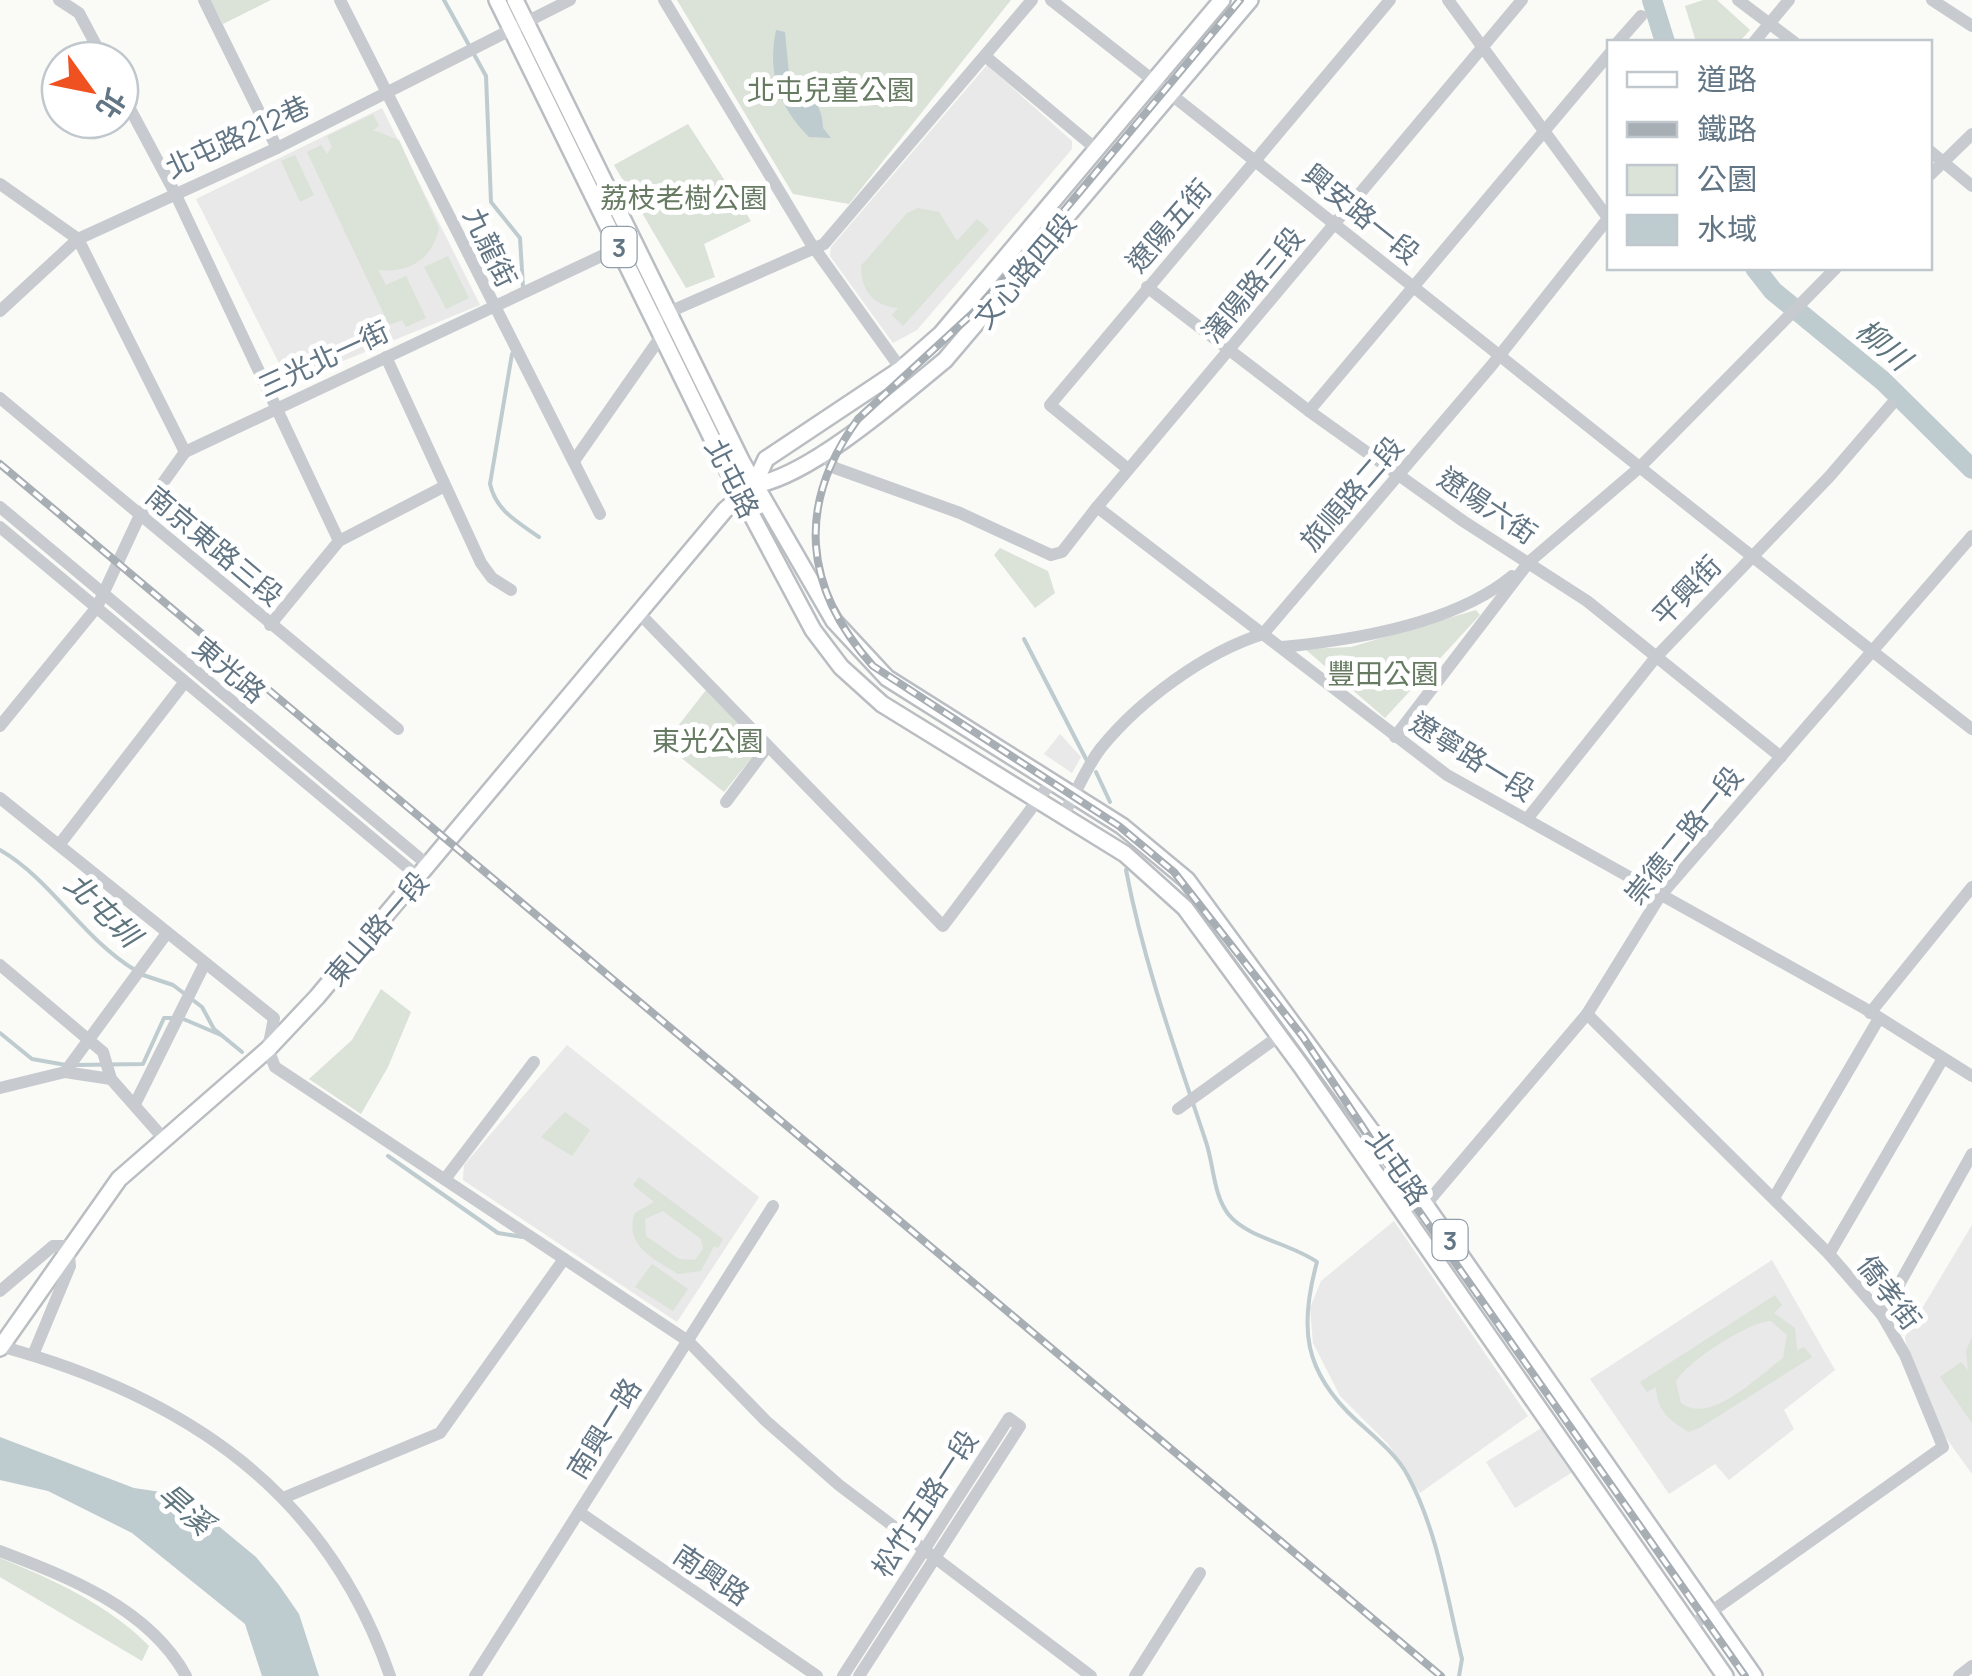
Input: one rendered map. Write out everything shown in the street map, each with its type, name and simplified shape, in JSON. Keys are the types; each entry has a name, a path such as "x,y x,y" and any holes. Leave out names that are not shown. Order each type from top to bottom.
{"main road":[{"name":"北屯路","path":"497,0 519,25 747,490 806,620 841,667 898,714 1104,840 1185,908 1279,1036 1725,1676"},
{"name":"北屯路","path":"515,0 519,25"},
{"name":"文心路四段","path":"747,490 766,459 901,369 951,323 1222,0"},
{"name":"文心路四段","path":"747,490 778,482 822,452 901,396 969,335 1250,0"},
{"name":"北屯路","path":"661,316 662,335 747,490 823,606 866,659 886,678 1122,826 1170,864 1210,907 1423,1202 1754,1676"},
{"name":"東山路一段","path":"0,1346 119,1179 268,1049 425,872 638,612 747,490"}],"street":[{"path":"59,0 79,13 93,40"},
{"path":"204,0 277,148"},
{"name":"九龍街","path":"340,0 600,514"},
{"name":"北屯路212巷","path":"0,311 78,239 277,148 570,0"},
{"path":"664,0 816,251 901,369"},
{"path":"661,316 816,251 1032,0"},
{"name":"興安路一段","path":"1051,0 1336,221 1639,468 1972,729"},
{"name":"遼陽五街","path":"1128,468 1050,405 1390,0"},
{"path":"1448,0 1607,214"},
{"name":"瀋陽路三段","path":"1097,507 1522,0"},
{"path":"1738,0 1791,40"},
{"path":"1756,40 1789,0"},
{"path":"1932,0 1972,26"},
{"path":"1620,40 1641,16"},
{"path":"985,56 1095,148"},
{"path":"1309,411 1607,56"},
{"path":"140,127 175,193 339,541"},
{"path":"1932,173 1972,134"},
{"path":"1932,154 1972,186"},
{"path":"0,184 78,239 185,452"},
{"name":"旅順路二段","path":"1075,796 1100,749 1195,665 1233,644 1263,634 1400,476 1607,220"},
{"name":"三光北一街","path":"0,726 100,601 140,515 185,452 626,244"},
{"path":"1282,647 1352,640 1487,597 1639,468 1834,270"},
{"name":"遼陽六街","path":"1148,287 1309,411 1529,562 1781,757"},
{"path":"574,461 662,335"},
{"path":"386,357 444,486 472,535 481,563 492,578 511,590"},
{"name":"南京東路三段","path":"0,398 398,729"},
{"name":"平興街","path":"1526,819 1656,657 1754,556 1891,404"},
{"path":"822,452 835,468 960,512 1051,554 1062,552 1097,507"},
{"path":"270,624 339,541 444,486"},
{"name":"東光路","path":"0,507 184,683 425,872"},
{"name":"遼寧路一段","path":"1097,507 1447,775 1874,1016 1972,1076"},
{"name":"東光路","path":"0,526 100,601 425,872"},
{"name":"崇德二路一段","path":"1410,1223 1423,1202 1587,1014 1660,896 1972,536"},
{"path":"1396,737 1529,562"},
{"path":"638,612 943,926 1052,782"},
{"path":"58,845 184,683"},
{"path":"726,802 768,746"},
{"path":"1063,815 1075,796"},
{"path":"0,798 274,1018 268,1049 275,1067 688,1341 801,1453 1091,1676"},
{"path":"1774,1198 1874,1016 1972,887"},
{"path":"65,1072 167,932"},
{"path":"136,1102 204,963"},
{"path":"0,965 88,1039 110,1062 112,1079"},
{"name":"僑孝街","path":"1587,1014 1829,1254 1882,1315 1906,1355 1943,1447 1691,1626"},
{"path":"1181,1108 1279,1036"},
{"path":"1829,1254 1942,1060"},
{"path":"445,1179 534,1062"},
{"path":"0,1088 65,1072 112,1079 136,1102 164,1140"},
{"path":"1882,1315 1972,1154"},
{"name":"南興一路","path":"475,1676 773,1206"},
{"path":"0,1291 53,1246 68,1246 70,1266 32,1355"},
{"path":"284,1498 440,1434 564,1258"},
{"path":"0,1346 149,1400 253,1468 328,1550 355,1590 390,1676"},
{"name":"松竹五路一段","path":"842,1676 929,1552 1020,1426 1009,1418 929,1552 859,1676"},
{"name":"南興路","path":"579,1512 818,1676"},
{"path":"0,1551 95,1591 163,1645 186,1676"},
{"path":"1135,1676 1200,1573"},
{"path":"1959,1676 1972,1666"}],"shaded area":[{"path":"987,65 1072,141 1072,149 917,330 893,343 830,256 831,247"},
{"path":"382,108 480,305 289,383 196,199"},
{"path":"1060,734 1081,757 1072,773 1044,754"},
{"path":"567,1045 759,1197 677,1322 463,1180 464,1165"},
{"path":"1394,1221 1528,1416 1420,1493 1388,1444 1340,1396 1313,1343 1310,1308 1321,1281"},
{"path":"1972,1225 1972,1474 1944,1435 1911,1367 1905,1337"},
{"path":"1772,1260 1835,1370 1784,1410 1794,1429 1729,1480 1715,1464 1669,1494 1590,1379"},
{"path":"1548,1424 1576,1470 1515,1508 1486,1462"}],"green space":[{"path":"210,0 271,0 223,24"},
{"name":"北屯兒童公園","path":"677,0 1011,0 849,204 793,194"},
{"path":"1717,0 1750,30 1741,40 1695,40 1685,6"},
{"path":"373,114 379,126 373,130 399,140 439,228 431,248 418,262 400,269 378,270 386,285 406,276 426,318 406,327 402,320 389,325 307,152 321,145 327,154 332,147 327,136"},
{"name":"荔枝老樹公園","path":"688,124 751,221 704,244 715,277 686,288 614,165"},
{"path":"295,155 314,195 300,202 281,161"},
{"path":"918,208 939,212 957,241 977,219 989,230 903,326 892,315 898,308 882,304 870,295 861,266 907,213"},
{"path":"448,256 469,298 446,309 424,267"},
{"path":"1000,548 1048,571 1055,593 1035,608 994,555"},
{"name":"豐田公園","path":"1476,610 1480,615 1385,718 1305,649 1351,647"},
{"name":"東光公園","path":"706,690 762,745 724,792 664,744"},
{"path":"381,989 411,1012 388,1067 361,1114 309,1079 352,1040"},
{"path":"565,1112 590,1130 572,1156 541,1137"},
{"path":"639,1177 723,1239 718,1248 714,1246 701,1271 678,1274 643,1250 632,1224 635,1213 654,1202 633,1185","holes":["663,1211 701,1239 703,1249 695,1260 679,1259 646,1236 645,1219"]},
{"path":"652,1264 688,1289 673,1311 635,1287"},
{"path":"1775,1295 1782,1305 1774,1313 1795,1328 1797,1350 1804,1347 1812,1357 1689,1432 1665,1414 1656,1387 1647,1392 1640,1382","holes":["1771,1321 1787,1335 1783,1358 1734,1395 1706,1408 1681,1403 1676,1382 1691,1364 1719,1344"]},
{"path":"1972,1337 1972,1423 1940,1377 1961,1362 1968,1370 1966,1351"},
{"path":"0,1558 59,1584 116,1618 149,1646 142,1661 0,1577"}],"water":[{"path":"776,30 785,32 789,74 817,104 823,128 831,138 809,137 783,101 773,61"},
{"name":"旱溪","path":"0,1437 134,1488 181,1495 256,1557 279,1585 299,1614 319,1676 262,1676 245,1624 132,1533 48,1491 0,1480"}],"waterway":[{"path":"444,0 486,76 491,202 520,238 523,287"},
{"name":"柳川","path":"1652,0 1664,40"},
{"name":"柳川","path":"1757,270 1773,291 1883,381 1972,469"},
{"path":"512,354 490,484 503,509 539,537"},
{"path":"1024,639 1086,759"},
{"path":"1096,772 1110,802"},
{"name":"北屯圳","path":"0,850 36,877 99,942 135,970"},
{"path":"1126,870 1151,974 1206,1142 1220,1198 1229,1215 1247,1230 1317,1262 1307,1328 1316,1366 1338,1402 1398,1461 1418,1497 1446,1589 1462,1659 1459,1676"},
{"name":"北屯圳","path":"143,975 173,985 202,1007 214,1029 242,1052"},
{"name":"北屯圳","path":"75,1065 143,1064 164,1018 171,1018"},
{"name":"北屯圳","path":"181,1018 221,1035"},
{"name":"北屯圳","path":"0,1033 32,1059 66,1065"},
{"path":"388,1156 498,1233 523,1237"}],"railway":[{"path":"1240,0 1032,249 973,313 858,419 824,482 816,545 821,576 832,606 873,666 1119,826 1174,872 1303,1037 1407,1194 1745,1676"},
{"path":"0,464 1441,1676"}]}
